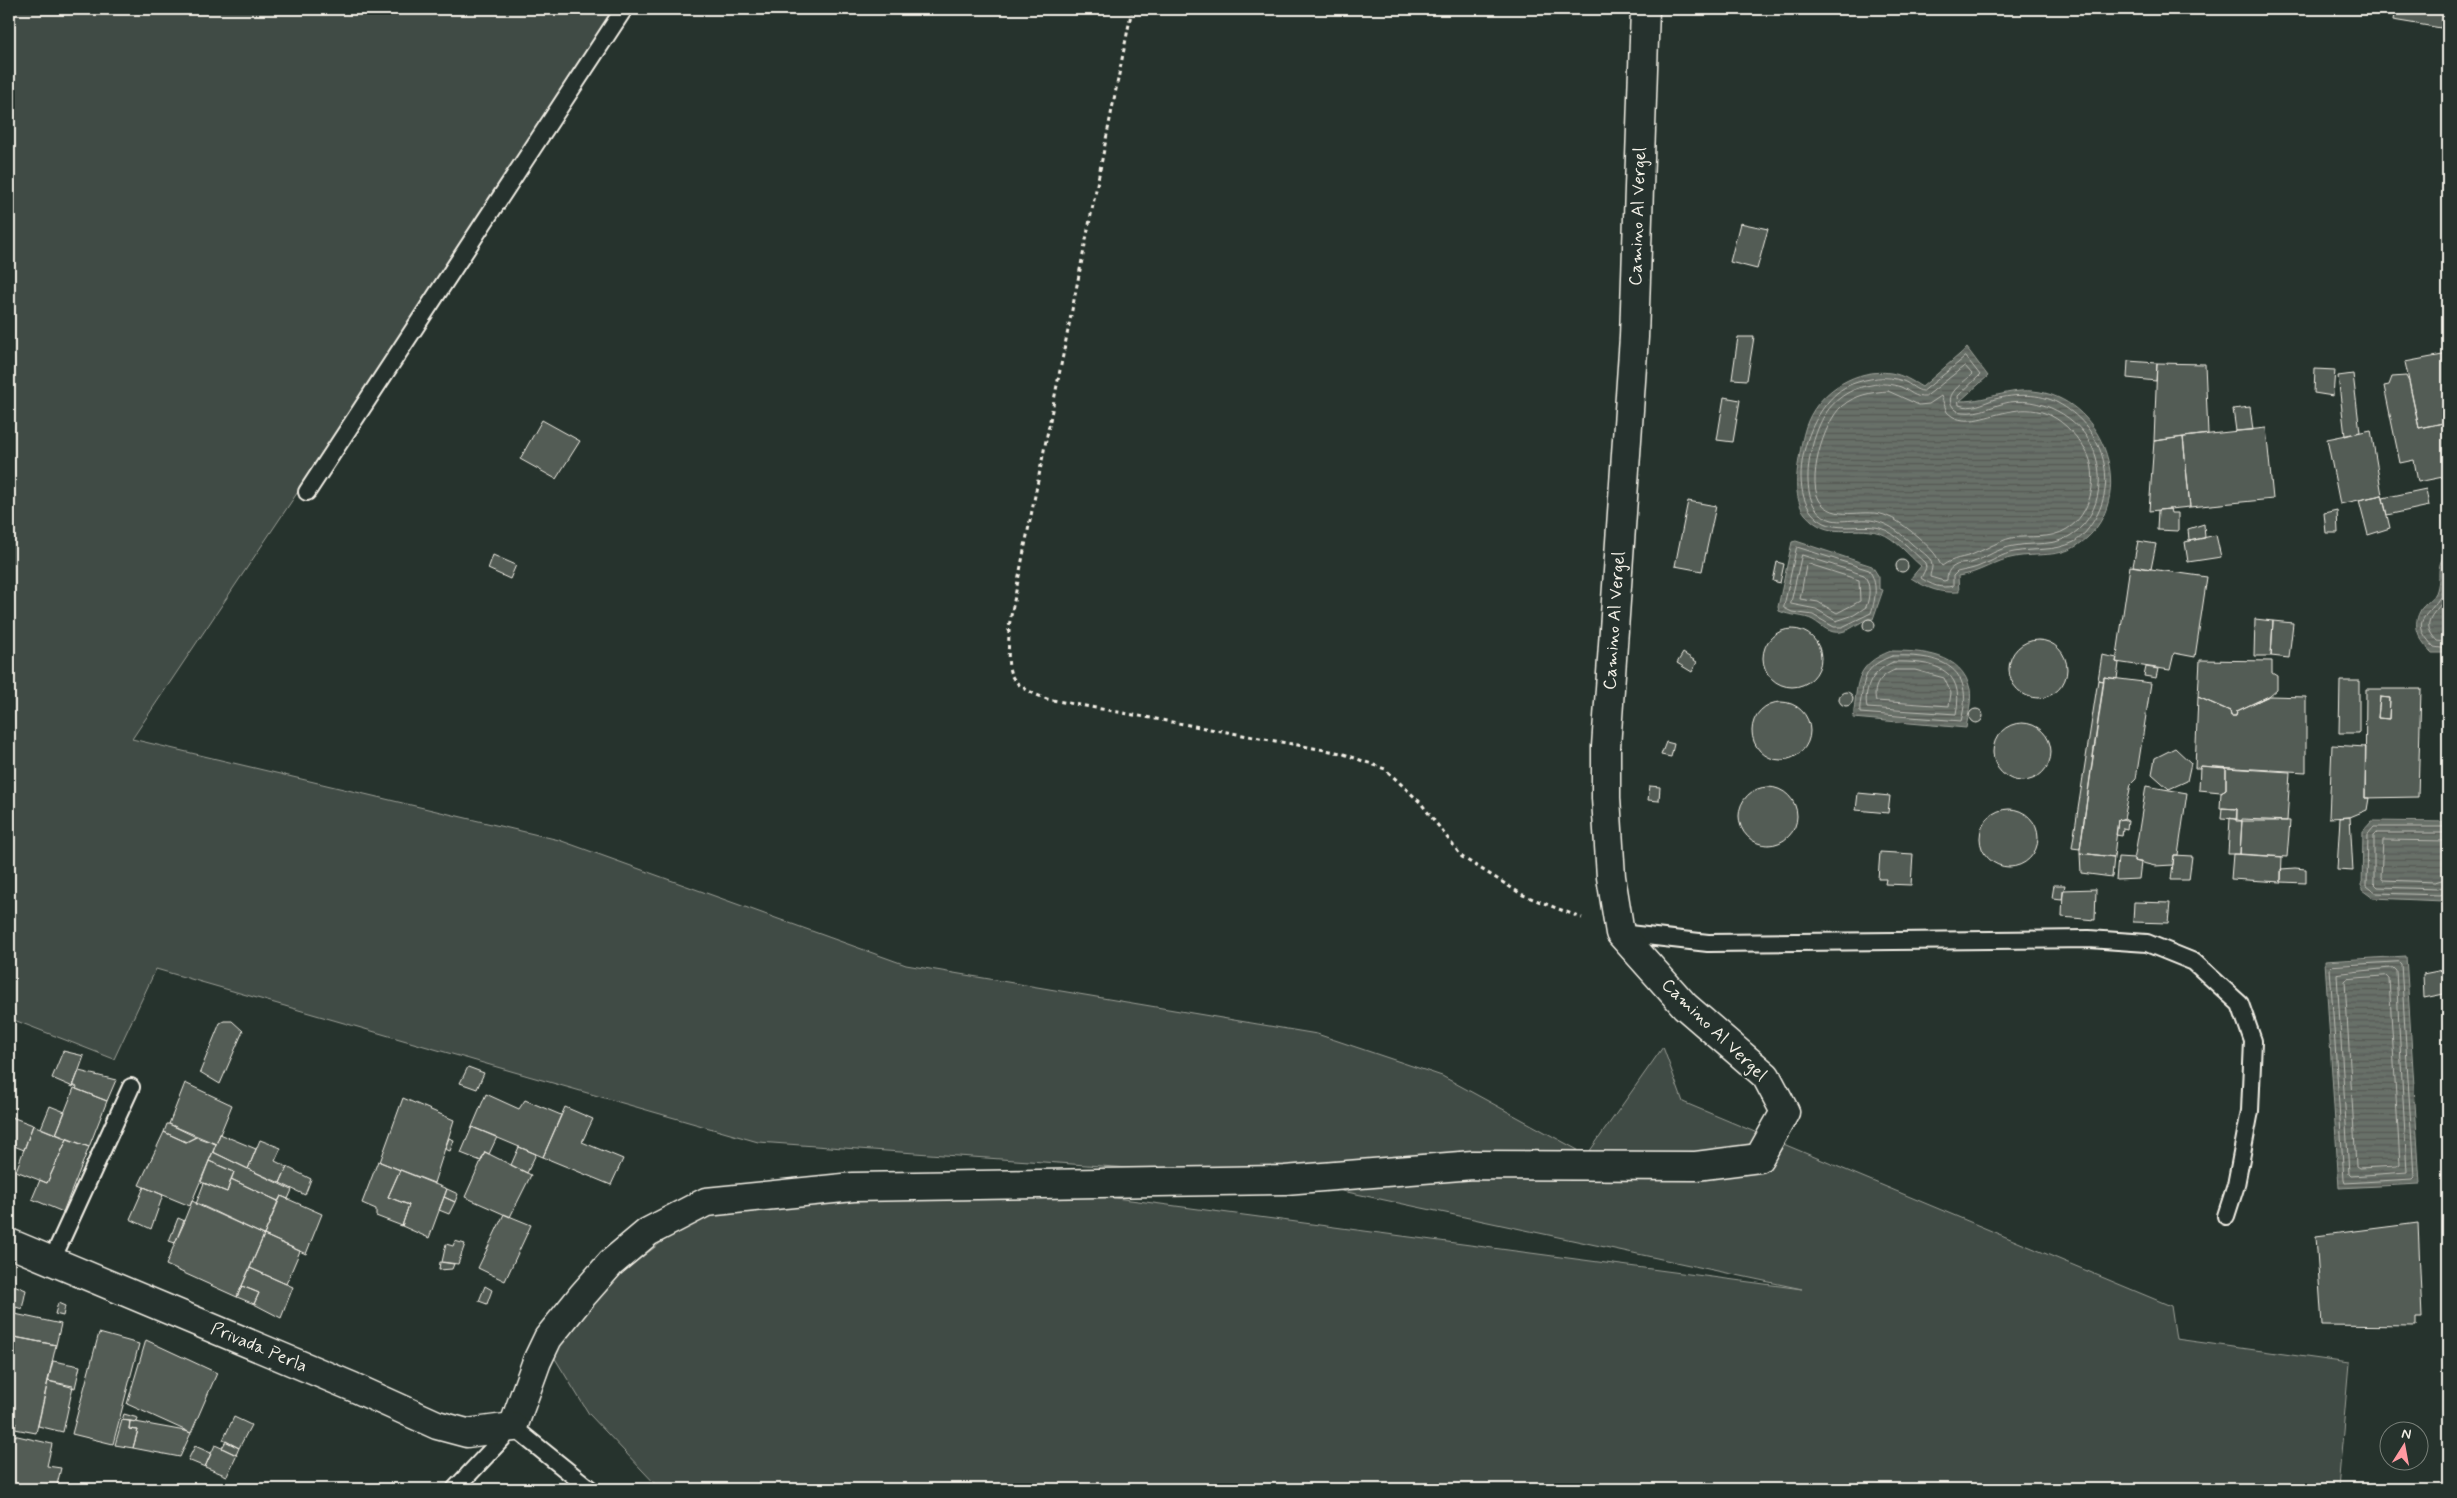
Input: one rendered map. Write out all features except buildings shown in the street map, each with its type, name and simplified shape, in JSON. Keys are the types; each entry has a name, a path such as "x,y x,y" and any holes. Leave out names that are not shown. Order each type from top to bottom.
{"street":[{"name":"Camino Al Vergel","path":"513,1427 537,1361 548,1338 582,1296 612,1263 648,1232 706,1202 853,1187 1285,1180 1473,1165 1696,1166 1759,1158 1785,1112 1766,1076 1685,1006 1620,933 1611,877 1606,798 1606,747 1634,337 1645,9"},
{"name":"Privada Perla","path":"9,1243 353,1387 436,1426 467,1433 513,1427"}],"lane":[{"path":"307,492 624,9"},
{"path":"1620,933 1708,944 2089,939 2147,943 2194,962 2240,1004 2253,1041 2250,1110 2236,1185 2226,1216"},
{"path":"52,1260 131,1087"},
{"path":"455,1489 513,1427 590,1489"}],"path":[{"path":"1132,9 1008,626 1011,678 1023,690 1047,699 1341,754 1385,769 1420,802 1462,857 1524,895 1620,933"}],"shaded area":[{"path":"9,9 622,9 132,739 559,840 906,965 1317,1034 1442,1076 1587,1155 1663,1047 1683,1102 2171,1306 2176,1339 2349,1363 2338,1489 660,1489 589,1414 551,1352 587,1299 709,1206 987,1181 1802,1289 1286,1179 758,1142 156,969 114,1059 9,1018"}],"water":[{"path":"1967,348 1988,376 1960,401 1982,399 2012,392 2033,391 2045,393 2068,403 2086,418 2100,438 2108,460 2111,484 2107,507 2096,528 2078,545 2063,552 2008,559 1958,576 1959,592 1945,592 1928,588 1911,578 1921,566 1886,535 1859,530 1832,530 1823,528 1814,522 1801,508 1797,495 1797,472 1802,440 1808,421 1814,410 1831,391 1853,378 1878,372 1900,375 1922,387"},
{"path":"1796,541 1872,566 1879,577 1879,589 1883,590 1873,619 1865,620 1845,631 1837,632 1830,631 1809,618 1779,611 1778,607 1792,542"},
{"path":"2448,550 2448,653 2432,653 2420,638 2417,621 2422,608 2436,593 2441,561"},
{"path":"1891,651 1939,656 1959,668 1966,677 1970,689 1966,728 1853,718 1857,685 1864,669 1879,656"},
{"path":"2372,821 2448,822 2448,894 2443,901 2373,898 2362,890 2363,831"},
{"path":"2406,956 2420,1184 2339,1188 2325,961"}]}
